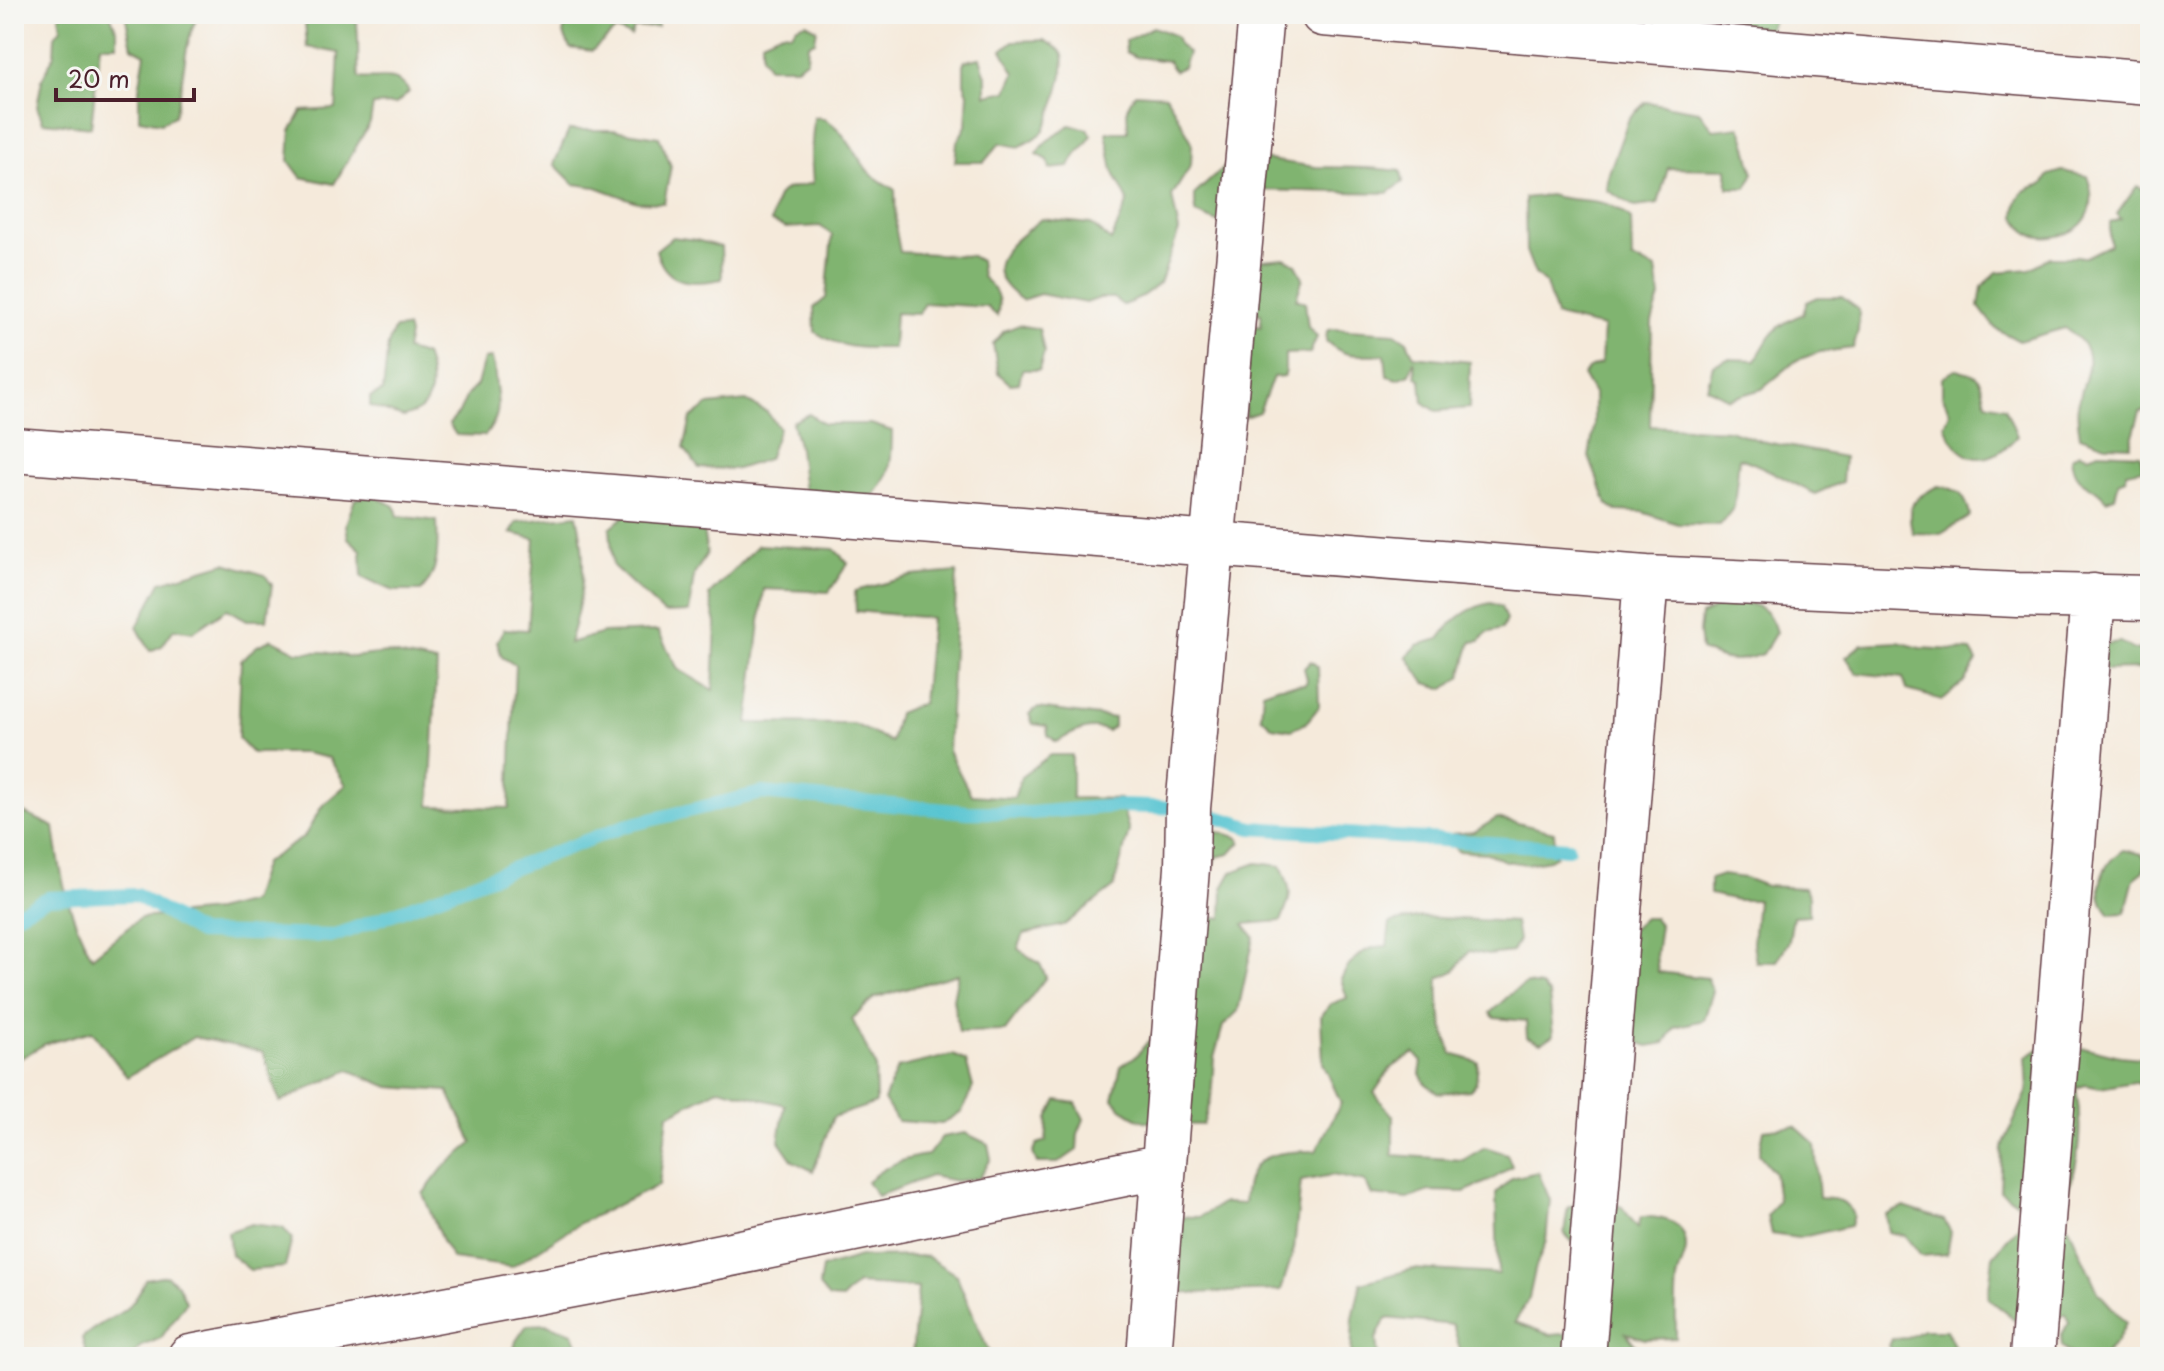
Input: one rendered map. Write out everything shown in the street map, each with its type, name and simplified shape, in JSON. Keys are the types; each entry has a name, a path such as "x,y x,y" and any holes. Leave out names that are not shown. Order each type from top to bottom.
{"street":[{"path":"1149,1357 1186,884 1188,808 1261,14"},
{"path":"1323,14 2150,83"},
{"path":"14,450 1646,578 2150,598"},
{"path":"1583,1357 1646,578"},
{"path":"2032,1357 2093,596"},
{"path":"190,1357 642,1272 1164,1166"}],"green space":[{"path":"59,14 110,14 117,32 117,45 100,45 91,127 43,122 37,107 42,79 54,55 55,36 61,28"},
{"path":"125,14 199,14 186,51 174,116 161,123 139,119 139,89 145,54 132,47"},
{"path":"310,14 355,14 359,78 393,79 409,92 396,104 373,105 370,123 334,184 301,177 289,161 291,131 302,111 336,109 339,53 307,47 305,21"},
{"path":"578,14 596,18 608,17 608,14 656,14 658,27 634,28 631,36 616,30 592,51 570,48 563,32 571,16"},
{"path":"1715,14 1775,16 1769,29 1719,39 1713,24"},
{"path":"806,23 817,29 815,41 808,44 807,59 797,67 768,67 762,56 762,41 782,32 792,33 797,26"},
{"path":"1153,27 1176,36 1179,45 1188,53 1183,67 1174,71 1168,61 1136,57 1126,52 1125,41"},
{"path":"1044,40 1060,51 1064,62 1045,129 1019,147 1000,143 984,162 955,162 957,142 966,126 968,93 964,83 964,61 980,58 986,76 986,95 1007,91 1015,73 1002,50 1013,41"},
{"path":"1135,93 1166,95 1192,142 1191,165 1172,196 1179,231 1160,283 1138,299 1123,305 1113,298 1086,303 1040,294 1022,300 1007,288 998,267 1008,247 1041,219 1091,224 1111,241 1128,201 1113,171 1106,132 1128,132 1127,108"},
{"path":"1646,102 1699,111 1714,130 1740,127 1754,173 1746,188 1728,188 1727,169 1668,168 1658,204 1635,207 1607,190 1609,173 1629,118"},
{"path":"814,117 838,129 868,171 895,190 900,252 971,256 980,261 982,277 998,298 997,316 987,307 924,303 919,314 895,313 893,348 844,345 815,332 814,308 826,298 832,235 820,226 786,228 771,222 782,192 813,183 811,155"},
{"path":"1070,125 1088,129 1092,135 1069,167 1050,169 1048,160 1037,154 1047,141"},
{"path":"569,130 613,130 659,137 671,166 664,203 637,202 596,187 574,184 554,164"},
{"path":"1263,159 1316,167 1401,171 1403,182 1388,193 1255,190 1248,221 1218,222 1195,213 1195,194 1230,162"},
{"path":"2062,171 2087,176 2091,199 2087,217 2074,230 2064,234 2046,237 2030,234 2015,217 2019,198 2030,188 2043,184 2049,175"},
{"path":"2137,186 2150,192 2150,408 2140,412 2130,446 2106,445 2080,436 2077,409 2087,372 2088,354 2077,337 2065,328 2019,341 1995,328 1979,307 1982,287 1997,272 2030,269 2050,257 2086,257 2110,245 2110,223 2121,219 2117,214"},
{"path":"1549,195 1602,203 1621,211 1631,219 1632,259 1656,269 1660,297 1652,322 1650,426 1729,430 1761,441 1844,457 1842,482 1815,494 1739,458 1734,507 1720,525 1678,524 1642,512 1617,511 1607,504 1589,457 1594,427 1594,394 1583,375 1589,368 1601,363 1603,327 1556,316 1546,284 1535,274 1526,251 1525,198"},
{"path":"672,237 721,247 722,279 690,282 673,276 660,262 656,250"},
{"path":"1284,258 1296,264 1303,278 1296,299 1305,302 1308,327 1317,337 1310,353 1285,354 1285,376 1273,377 1259,412 1245,417 1244,323 1261,327 1261,314 1246,311 1245,270 1263,260"},
{"path":"1818,297 1842,297 1859,310 1853,348 1820,352 1797,360 1762,389 1729,399 1707,388 1713,365 1728,359 1756,360 1774,331 1803,314 1807,302"},
{"path":"1019,325 1039,329 1044,352 1039,370 1022,370 1019,383 1010,384 998,373 993,344 1004,331"},
{"path":"407,328 406,350 425,355 431,383 429,396 422,408 403,417 370,406 370,397 383,391 388,345 394,329"},
{"path":"1327,331 1395,333 1407,341 1414,356 1470,362 1469,408 1436,411 1423,402 1421,380 1416,376 1414,360 1410,374 1398,379 1387,376 1385,355 1347,354 1326,341"},
{"path":"491,358 498,400 493,423 485,436 456,435 449,424 477,385 484,359"},
{"path":"1955,370 1975,375 1983,388 1986,403 2005,407 2017,436 1996,454 1976,458 1967,455 1959,449 1945,425 1950,412 1942,395 1942,378"},
{"path":"746,401 767,412 779,428 768,459 737,469 699,468 684,448 691,418 709,405"},
{"path":"809,414 824,424 871,424 892,431 889,470 868,503 804,492 792,422"},
{"path":"2099,452 2140,454 2143,469 2126,472 2126,479 2119,482 2115,497 2106,500 2076,475 2071,458 2079,453 2088,456"},
{"path":"1939,486 1961,495 1970,516 1941,534 1913,533 1910,515 1913,503"},
{"path":"373,496 395,506 398,516 437,521 435,567 421,591 394,591 362,577 361,550 348,538 346,524 355,499"},
{"path":"629,512 702,525 707,553 694,575 689,612 664,613 613,566 610,528"},
{"path":"577,515 582,548 582,580 569,643 603,633 658,631 678,669 713,690 716,623 709,595 758,545 834,549 848,563 829,592 764,589 748,723 854,724 891,742 898,713 923,703 931,618 856,611 855,591 912,576 957,572 948,751 971,795 1014,798 1021,777 1050,755 1072,755 1072,798 1120,799 1129,831 1114,887 1064,925 1024,934 1018,949 1040,964 1046,977 1005,1031 959,1032 953,999 958,974 874,998 852,1019 875,1065 876,1103 833,1117 813,1171 793,1161 779,1141 785,1105 720,1088 668,1115 659,1185 580,1223 512,1267 453,1259 423,1194 443,1168 473,1143 448,1091 389,1087 349,1070 280,1102 263,1052 194,1037 127,1077 92,1031 45,1044 14,1062 14,810 54,827 66,894 92,957 140,918 215,911 251,902 264,863 304,837 322,806 346,785 329,758 304,753 252,753 238,738 241,660 257,646 272,639 297,652 324,652 352,657 387,653 437,663 430,806 509,808 515,665 502,657 497,641 504,629 528,630 535,539 511,533 517,522"},
{"path":"225,563 265,575 272,585 267,620 247,620 227,609 193,632 174,629 162,646 150,651 137,627 161,582"},
{"path":"1731,601 1754,605 1769,616 1776,632 1763,654 1732,660 1701,650 1701,615"},
{"path":"1491,603 1501,607 1506,620 1502,629 1487,633 1480,641 1471,642 1461,677 1445,689 1425,683 1407,656 1418,645 1439,639 1449,626 1468,611"},
{"path":"1898,642 1921,648 1971,651 1977,661 1963,683 1942,700 1907,690 1903,678 1857,673 1846,657 1862,644"},
{"path":"2120,642 2134,650 2150,648 2150,673 2141,669 2097,670 2097,645"},
{"path":"1311,661 1318,667 1319,707 1306,723 1291,730 1272,727 1261,716 1263,692 1280,686 1306,684 1304,668"},
{"path":"1037,708 1114,718 1114,726 1108,731 1094,728 1081,730 1056,742 1048,735 1047,726 1033,724 1029,714"},
{"path":"1497,818 1554,832 1556,856 1526,864 1505,861 1487,853 1458,851 1449,843 1452,834 1474,832"},
{"path":"1205,824 1215,831 1237,837 1241,842 1230,854 1216,857 1201,898 1209,916 1222,918 1223,888 1232,872 1257,863 1281,866 1288,882 1289,899 1281,921 1244,924 1254,937 1238,1011 1223,1026 1214,1058 1211,1099 1203,1125 1143,1121 1113,1099 1121,1066 1137,1055 1168,1017"},
{"path":"2123,850 2142,854 2146,860 2144,871 2134,879 2125,913 2110,914 2101,898 2101,880 2109,863"},
{"path":"1722,875 1745,878 1766,886 1804,888 1809,896 1809,915 1793,916 1789,941 1777,961 1756,962 1753,943 1757,900 1737,900 1710,894 1710,879"},
{"path":"1421,917 1515,922 1518,940 1512,952 1488,955 1469,951 1454,971 1439,978 1440,1007 1448,1044 1452,1054 1478,1062 1476,1083 1470,1090 1438,1093 1425,1083 1420,1074 1422,1062 1414,1053 1390,1069 1374,1093 1393,1116 1393,1155 1463,1160 1485,1147 1507,1154 1512,1166 1464,1192 1430,1191 1407,1199 1372,1195 1365,1182 1332,1175 1301,1181 1294,1249 1281,1290 1164,1294 1157,1216 1199,1217 1224,1203 1244,1204 1250,1174 1264,1159 1286,1153 1316,1151 1341,1103 1323,1063 1321,1016 1331,1004 1347,998 1341,979 1349,965 1365,951 1387,946 1390,923"},
{"path":"1644,918 1654,918 1660,925 1656,956 1658,972 1707,978 1713,991 1704,1020 1675,1027 1665,1043 1648,1046 1622,1037 1632,929"},
{"path":"1526,984 1541,986 1549,995 1553,1035 1541,1043 1527,1037 1526,1021 1495,1018 1490,1013"},
{"path":"2043,1047 2091,1049 2150,1059 2150,1090 2134,1082 2100,1088 2086,1085 2076,1088 2079,1128 2075,1169 2066,1194 2051,1215 2069,1227 2098,1292 2126,1323 2117,1342 2101,1357 2075,1357 2062,1346 2061,1336 2069,1322 2065,1314 2028,1330 1988,1298 1993,1256 2019,1225 2024,1207 2000,1191 2002,1148 2028,1090 2026,1057"},
{"path":"953,1055 966,1061 973,1087 962,1111 942,1124 897,1121 884,1100 897,1068"},
{"path":"1057,1100 1076,1103 1084,1119 1078,1134 1077,1150 1058,1163 1037,1163 1033,1153 1037,1144 1046,1141 1048,1118"},
{"path":"1795,1126 1815,1144 1819,1198 1835,1199 1847,1205 1853,1215 1850,1226 1798,1238 1771,1234 1767,1216 1778,1200 1774,1172 1759,1154 1764,1130"},
{"path":"965,1133 988,1144 991,1159 979,1178 956,1181 931,1176 877,1196 867,1181 896,1163 928,1155 942,1137"},
{"path":"1538,1172 1550,1200 1546,1241 1529,1298 1515,1322 1551,1335 1587,1332 1582,1252 1564,1233 1568,1207 1600,1197 1622,1207 1638,1228 1641,1217 1657,1218 1672,1222 1682,1232 1686,1249 1677,1280 1676,1338 1645,1339 1626,1333 1645,1357 1462,1357 1453,1325 1386,1318 1376,1339 1378,1357 1351,1357 1353,1318 1361,1283 1413,1269 1498,1274 1496,1193 1512,1178"},
{"path":"1904,1207 1944,1220 1951,1232 1947,1254 1921,1256 1905,1236 1889,1232 1886,1215"},
{"path":"251,1224 283,1228 292,1239 285,1267 250,1270 231,1255 228,1232"},
{"path":"926,1256 956,1275 991,1357 912,1357 918,1288 857,1284 842,1299 829,1298 819,1286 822,1268 860,1257"},
{"path":"166,1275 178,1285 186,1302 161,1338 140,1347 132,1357 87,1357 82,1338 126,1309 145,1279"},
{"path":"547,1324 573,1333 582,1357 512,1357 516,1341 527,1325"},
{"path":"1922,1330 1946,1330 1960,1357 1894,1357 1889,1346 1892,1339 1908,1338"}],"waterway":[{"path":"14,915 48,898 136,895 199,933 334,936 625,826 762,793 968,812 1030,813 1117,806 1188,808 1252,828 1568,848"}]}
